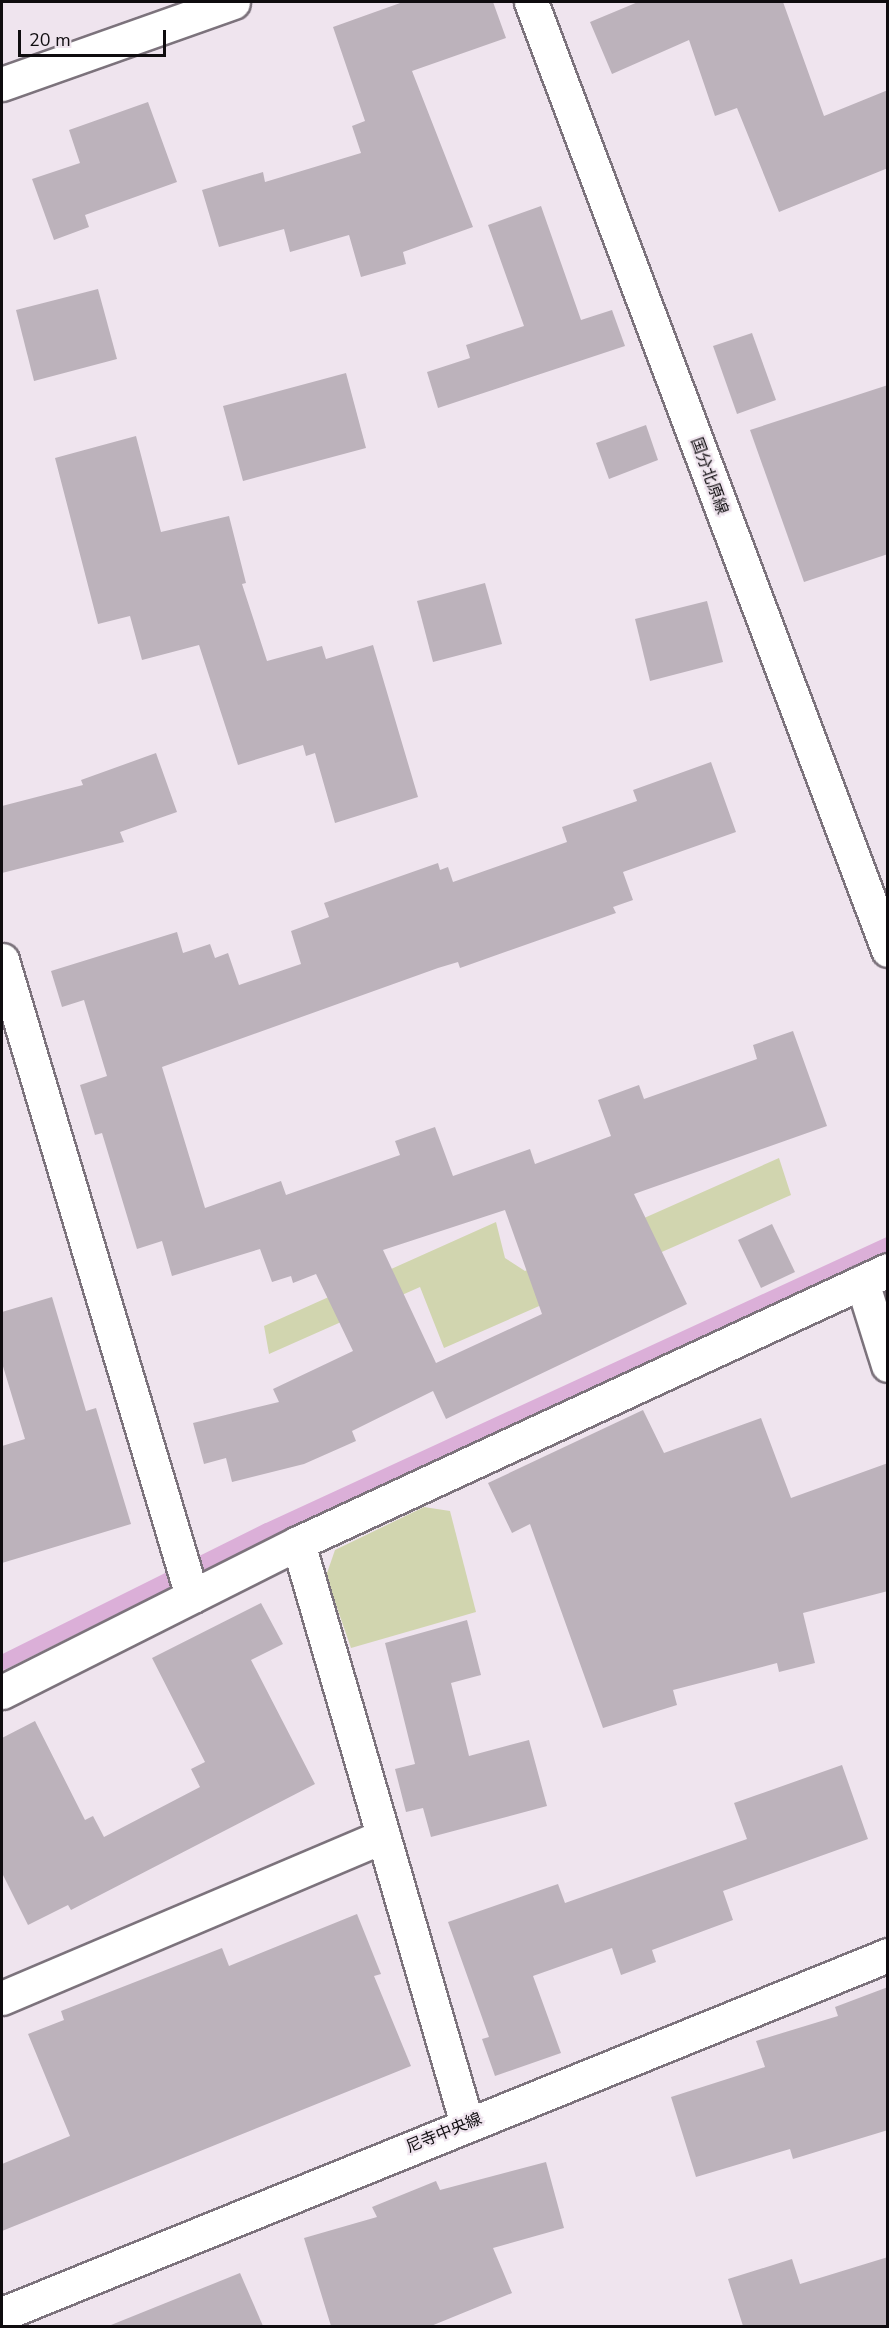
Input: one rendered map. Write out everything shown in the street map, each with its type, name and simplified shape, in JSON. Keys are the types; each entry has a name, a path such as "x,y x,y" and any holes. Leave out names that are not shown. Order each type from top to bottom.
{"street":[{"path":"2,84 234,2"},
{"name":"国分北原線","path":"531,2 888,950"},
{"path":"2,960 192,1596"},
{"path":"2,1692 297,1543 875,1276 888,1365"},
{"path":"297,1543 467,2124"},
{"path":"2,1998 383,1836"},
{"name":"尼寺中央線","path":"2,2314 888,1955"}],"green space":[{"path":"779,1158 791,1195 444,1348 420,1287 269,1354 264,1326 496,1222 505,1258 525,1271"},
{"path":"424,1507 450,1511 476,1612 351,1648 326,1576 335,1550"}],"building":[{"path":"403,2 493,2 506,38 412,71 473,227 403,252 406,264 361,277 349,235 290,252 284,229 219,247 202,190 263,172 265,182 361,153 352,126 365,121 333,27"},
{"path":"638,2 783,2 824,116 888,90 888,168 779,212 737,108 715,116 689,40 612,74 590,22"},
{"path":"148,102 177,182 85,215 89,227 54,240 32,179 80,163 69,130"},
{"path":"541,206 581,320 612,310 625,346 438,408 427,372 470,358 466,345 524,326 488,225"},
{"path":"98,289 117,359 34,381 16,310"},
{"path":"752,333 776,400 737,414 713,346"},
{"path":"346,373 366,448 243,481 223,406"},
{"path":"888,385 888,554 804,582 750,430"},
{"path":"646,425 658,460 609,479 596,443"},
{"path":"136,436 161,532 229,516 246,583 242,584 267,661 322,646 326,659 373,645 418,797 335,823 315,753 306,756 303,745 238,765 199,645 142,660 130,616 98,624 55,458"},
{"path":"485,583 502,644 433,662 417,601"},
{"path":"707,601 723,662 650,681 635,619"},
{"path":"156,753 177,812 120,832 124,842 2,873 2,806 83,785 81,780"},
{"path":"711,762 736,832 623,872 633,900 613,907 616,913 460,968 458,962 438,968 162,1067 205,1208 281,1181 286,1195 400,1155 395,1141 435,1127 453,1176 530,1149 535,1164 611,1136 598,1100 639,1085 644,1099 757,1059 753,1045 793,1031 827,1126 634,1194 687,1304 446,1419 433,1391 352,1431 356,1441 304,1464 232,1482 226,1458 204,1464 193,1423 279,1402 273,1389 353,1351 316,1274 293,1283 291,1276 272,1282 260,1249 172,1276 162,1241 137,1249 102,1133 95,1135 80,1085 107,1076 84,1000 62,1007 51,971 177,932 183,953 210,944 215,958 228,953 239,985 301,964 291,931 329,917 324,903 438,863 440,870 448,867 453,882 567,842 562,827 637,801 633,790","holes":["505,1210 542,1314 436,1363 383,1250"]},
{"path":"772,1224 795,1272 761,1288 738,1240"},
{"path":"52,1297 86,1411 96,1408 131,1524 2,1563 2,1446 25,1439 2,1363 2,1312"},
{"path":"643,1410 664,1453 761,1418 791,1498 888,1463 888,1591 803,1613 815,1663 779,1672 777,1663 673,1690 677,1705 603,1728 530,1524 512,1533 488,1483"},
{"path":"261,1603 283,1644 251,1660 315,1784 71,1910 68,1905 28,1925 2,1873 2,1738 35,1721 85,1820 93,1816 104,1837 200,1787 191,1769 205,1762 152,1658"},
{"path":"467,1620 481,1675 451,1683 469,1756 529,1740 547,1806 431,1837 423,1808 406,1812 395,1769 415,1764 385,1643"},
{"path":"842,1765 868,1839 723,1891 733,1920 652,1950 656,1962 621,1975 612,1948 533,1976 561,2053 495,2076 482,2039 489,2037 448,1922 558,1884 565,1903 747,1839 734,1803"},
{"path":"357,1914 381,1974 374,1976 411,2066 2,2231 2,2164 70,2136 28,2034 64,2020 61,2011 222,1948 229,1966"},
{"path":"888,1987 888,2130 793,2159 790,2149 696,2177 671,2097 765,2067 756,2041 838,2016 835,2007"},
{"path":"546,2162 564,2228 493,2248 512,2293 431,2326 331,2326 304,2238 377,2217 372,2207 436,2181 440,2190"},
{"path":"888,2257 888,2326 743,2326 728,2279 792,2259 800,2284"},
{"path":"240,2273 263,2326 111,2325"}],"waterway":[{"path":"2,1662 267,1530 888,1244"}]}
